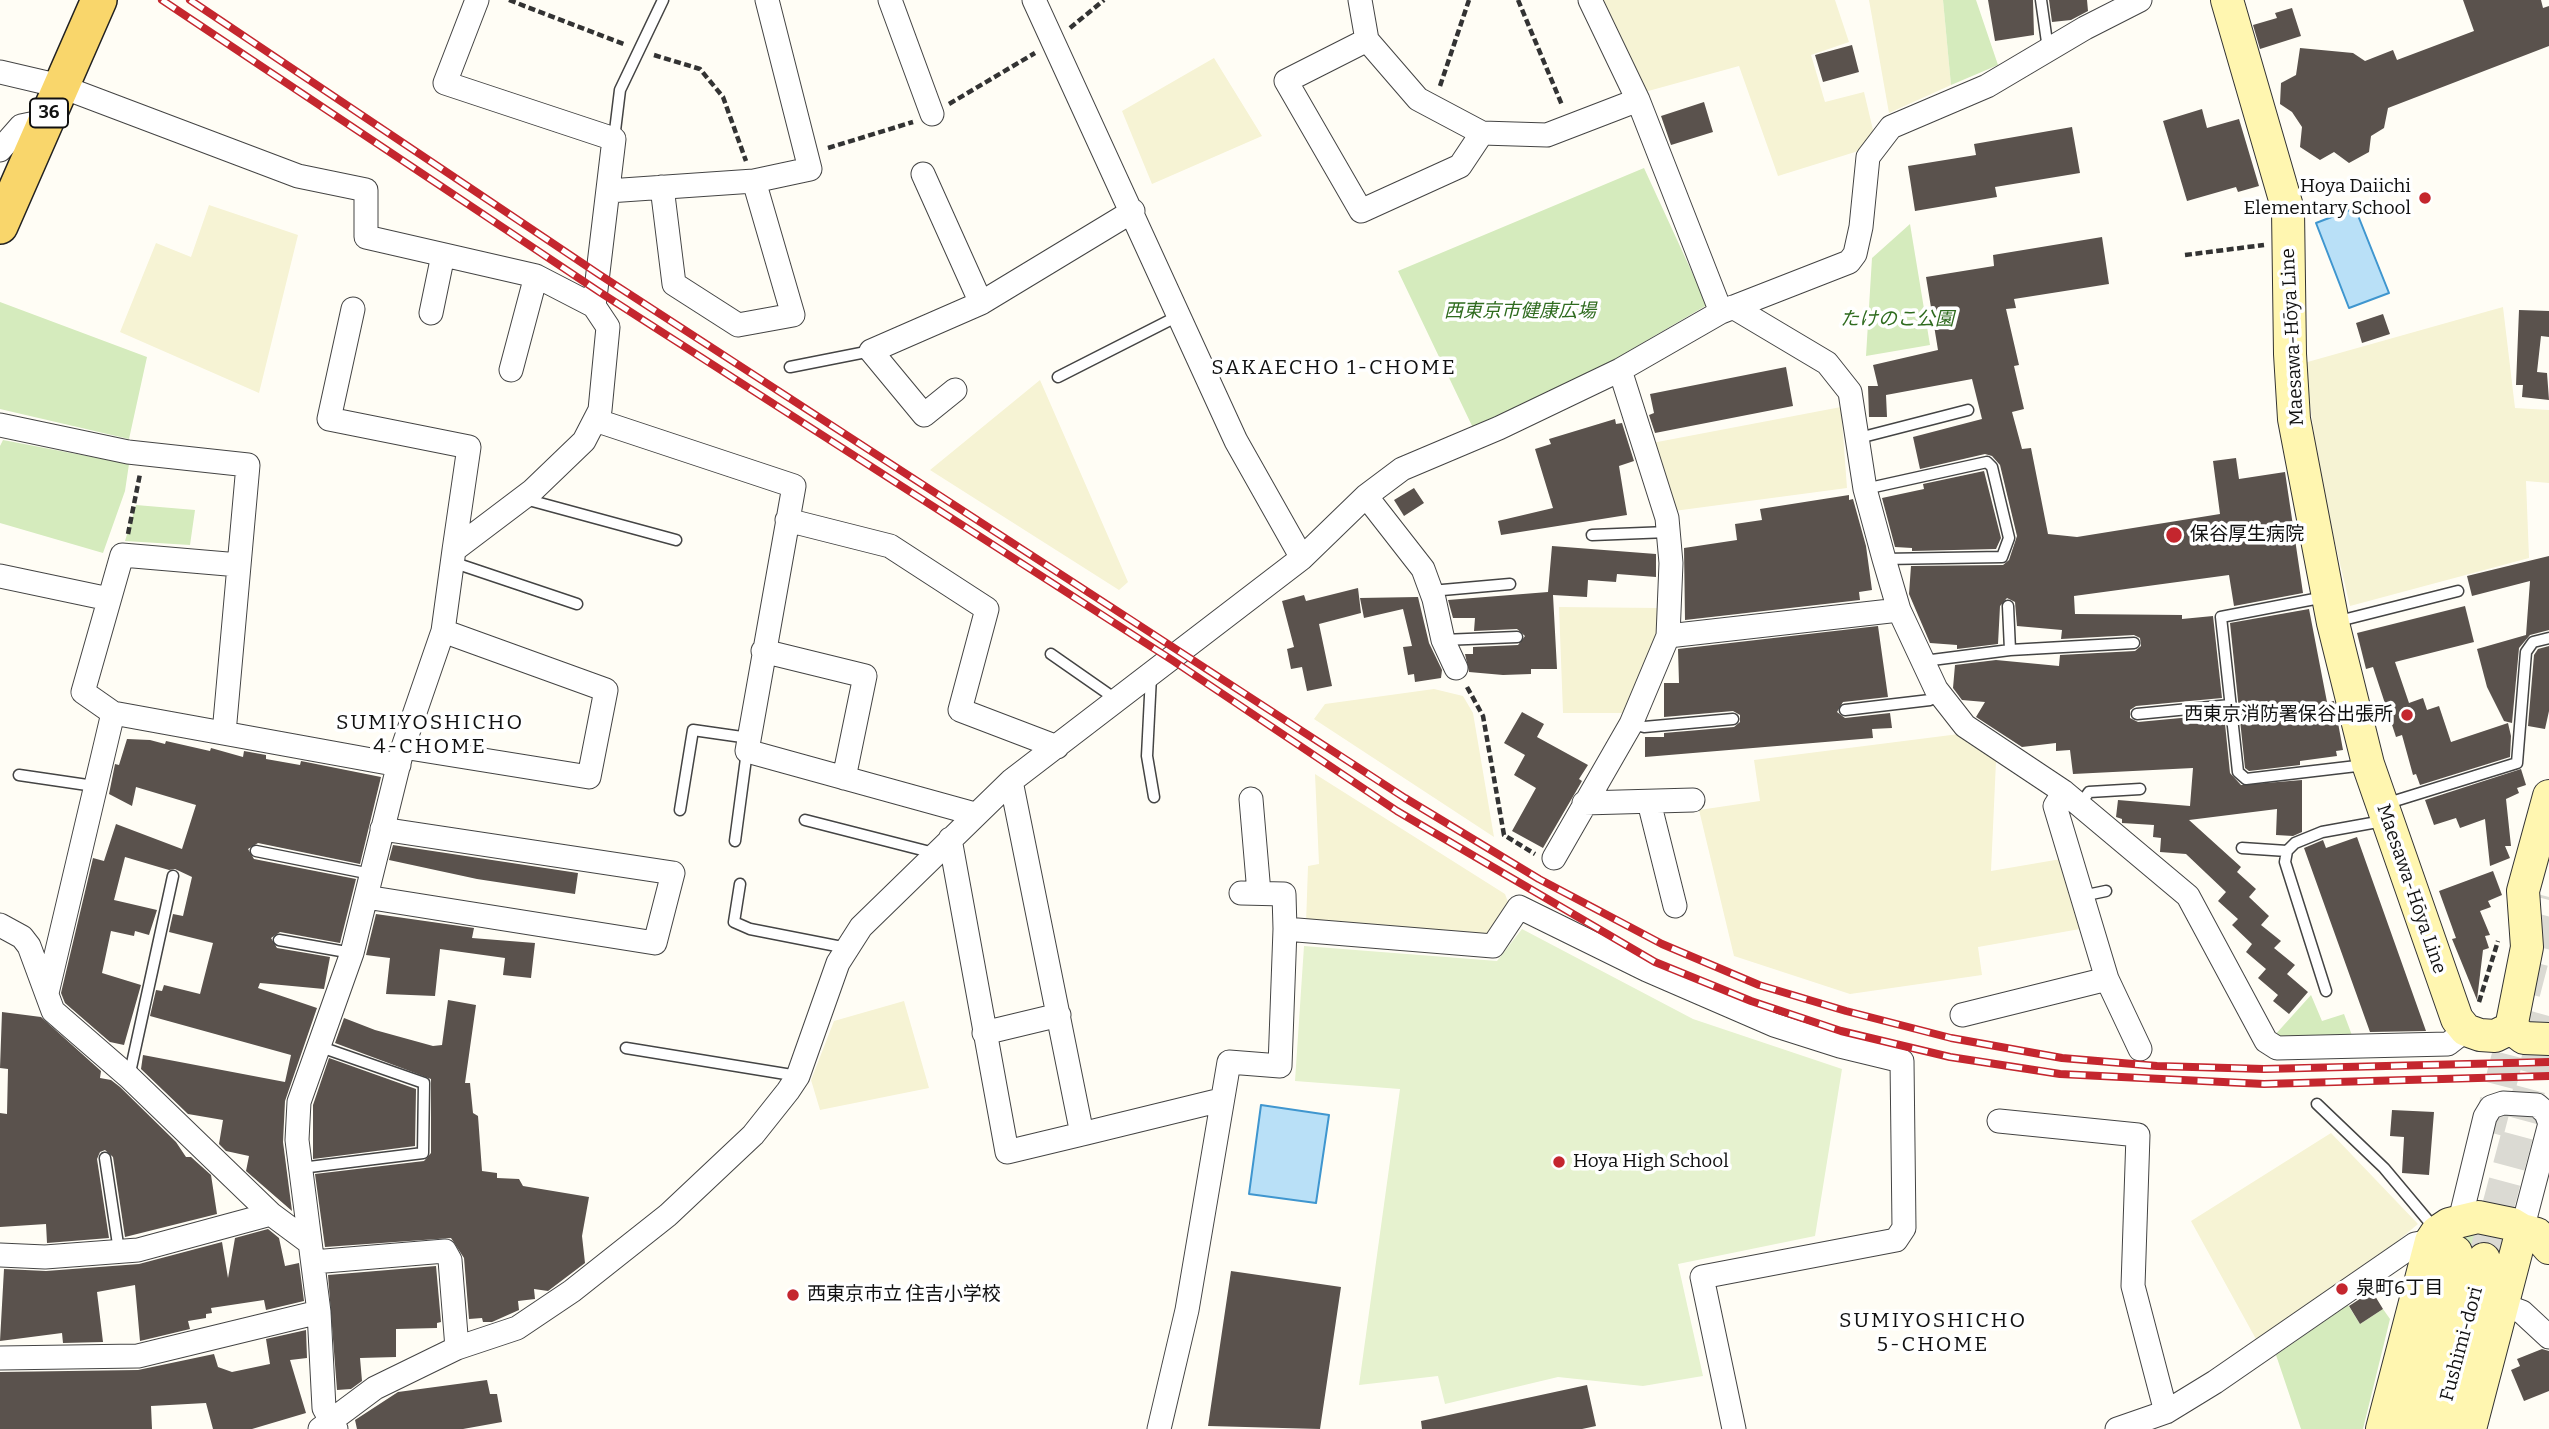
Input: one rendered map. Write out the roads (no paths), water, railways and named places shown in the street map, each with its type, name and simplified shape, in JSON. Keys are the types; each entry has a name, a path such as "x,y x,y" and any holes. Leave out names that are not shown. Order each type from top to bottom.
{"main road":[{"name":"36","path":"0,226 99,0"},
{"name":"Maesawa-Hōya Line","path":"2227,0 2288,210 2290,354 2294,419 2330,610 2368,764 2449,1001 2456,1019 2466,1030"},
{"path":"2511,1028 2527,947 2523,891 2549,796"},
{"path":"2466,1030 2496,1036 2511,1028"},
{"path":"2511,1028 2525,1038 2549,1039"},
{"path":"2382,1429 2454,1241 2478,1217 2500,1220 2537,1234 2549,1248"},
{"path":"2470,1429 2522,1230"},
{"name":"Fushimi-dori","path":"2410,1429 2454,1241"},
{"name":"Fushimi-dori","path":"2441,1429 2454,1241"}],"street":[{"path":"477,0 445,83 614,139 594,306"},
{"path":"608,191 754,181 810,169 767,0"},
{"path":"890,0 932,114"},
{"path":"1034,0 1051,43 1133,211 1236,441 1301,558"},
{"path":"1360,0 1367,40 1418,99 1482,133 1547,135 1638,100"},
{"path":"1590,0 1638,100 1727,310 1827,363 1850,391 1865,489 1899,610 1940,693 1965,726 2072,798 2188,896 2270,1045 2448,1044 2466,1030"},
{"path":"353,309 328,419 469,447 443,631 401,756 352,953 299,1102 297,1140 319,1312 324,1408 329,1426 375,1388 457,1348 517,1328 572,1291 636,1240 753,1135 798,1076 838,963 862,927 1011,781 1151,676 1301,558 1366,496 1402,468 1499,428 1620,370 1727,310 1852,260 1861,227 1868,157 1891,127 1987,86 2085,28 2140,0"},
{"path":"1367,40 1286,81 1361,211 1460,166 1482,133"},
{"path":"0,72 60,86 298,176 366,190 366,237 536,276 594,306 608,327 600,410 584,441 453,556"},
{"path":"0,150 21,126 45,121"},
{"path":"923,174 981,303"},
{"path":"662,187 674,284 738,325 793,315 754,181"},
{"path":"955,390 924,415 871,351 981,303 1133,211"},
{"path":"431,313 443,255"},
{"path":"511,370 536,276"},
{"path":"1554,858 1631,724 1668,636 1671,563 1667,518 1620,370"},
{"path":"595,420 794,486 748,745 844,778 975,814"},
{"path":"0,425 143,454 248,465 224,733"},
{"path":"1366,496 1423,569 1443,640 1456,668"},
{"path":"787,520 890,546 987,609 960,710 1057,747"},
{"path":"239,565 122,555 83,692 113,713 224,733 589,777 606,690 443,631"},
{"path":"0,576 109,599"},
{"path":"1668,636 1899,610"},
{"path":"763,650 865,676 844,778"},
{"path":"47,993 113,713"},
{"path":"1011,781 1082,1134"},
{"path":"2072,798 2055,806 2107,979 2140,1049"},
{"path":"1159,1429 1187,1310 1229,1062 1280,1066 1284,894 1250,893 1251,799"},
{"path":"1584,803 1693,800"},
{"path":"1649,802 1675,906"},
{"path":"366,897 655,943 674,873 382,829"},
{"path":"942,846 984,1033 1007,1152 1221,1100"},
{"path":"1285,929 1493,946 1519,907 1647,971 1774,1025 1840,1046 1902,1061 1904,1228 1896,1240 1702,1277 1734,1429"},
{"path":"0,925 22,937 29,946 53,1011 129,1077 312,1253 438,1249 445,1251 450,1260 457,1348"},
{"path":"1962,1015 2107,979"},
{"path":"984,1033 1059,1015"},
{"path":"2117,1429 2166,1412 2215,1382 2415,1244 2454,1241 2485,1117 2491,1107 2503,1103 2536,1105 2546,1113 2549,1121"},
{"path":"1999,1121 2138,1135 2133,1286 2166,1412"},
{"path":"2522,1230 2549,1127"},
{"path":"0,1255 45,1257 138,1250 271,1214"},
{"path":"2503,1305 2522,1312 2549,1337"},
{"path":"0,1358 138,1356 319,1312"}],"lane":[{"path":"614,139 620,90 663,0"},
{"path":"2041,0 2048,52"},
{"path":"1058,377 1180,315"},
{"path":"790,368 871,351"},
{"path":"1859,439 1968,410"},
{"path":"1865,489 1987,462 1991,464 2008,538 2002,557 1884,559"},
{"path":"522,498 676,540"},
{"path":"1592,535 1668,531"},
{"path":"453,556 578,604"},
{"path":"1431,591 1510,584"},
{"path":"2368,764 2246,779 2239,776 2221,617 2330,610 2458,591"},
{"path":"2008,606 2010,650"},
{"path":"1443,640 1517,636"},
{"path":"2326,991 2284,862 2287,851 2295,843 2322,832 2385,813 2517,763 2526,652 2533,642 2549,638"},
{"path":"1924,661 2010,650 2134,643"},
{"path":"1051,654 1117,700"},
{"path":"1151,676 1147,756 1154,797"},
{"path":"1845,710 1930,700 1940,693"},
{"path":"2137,714 2230,705"},
{"path":"1631,724 1644,727 1733,719"},
{"path":"681,810 693,730 748,745 735,841"},
{"path":"19,775 94,786"},
{"path":"2072,798 2089,792 2140,789"},
{"path":"805,820 942,846"},
{"path":"2242,848 2287,851"},
{"path":"256,851 371,874"},
{"path":"129,1077 173,876"},
{"path":"740,884 734,922 750,929 846,948"},
{"path":"2082,897 2106,891"},
{"path":"279,940 352,953"},
{"path":"301,1168 423,1153 424,1083 318,1046"},
{"path":"626,1048 798,1076"},
{"path":"2317,1104 2384,1168 2454,1241"},
{"path":"105,1158 119,1251"}],"water":[{"path":"2355,208 2389,293 2349,308 2316,223"},
{"path":"1261,1105 1329,1115 1316,1203 1249,1194"}],"tunnel":[{"path":"2488,1132 2549,897"},
{"path":"2484,1259 2549,1016"}],"railway":[{"path":"162,0 598,291 1172,660 1397,811 1655,962 1751,1001 1841,1031 1950,1057 2060,1074 2264,1084 2549,1076"},
{"path":"190,0 600,275 1405,798 1539,879 1662,944 1759,985 1846,1011 1951,1038 2062,1058 2157,1066 2264,1069 2549,1062"}],"place":[{"name":"Hoya Daiichi Elementary School","path":"2425,198"},
{"name":"保谷厚生病院","path":"2174,535"},
{"name":"西東京消防署保谷出張所","path":"2407,715"},
{"name":"Hoya High School","path":"1559,1162"},
{"name":"泉町6丁目","path":"2342,1289"},
{"name":"西東京市立 住吉小学校","path":"793,1295"}],"district":[{"name":"SAKAECHO 1-CHOME","path":"1334,368"},
{"name":"SUMIYOSHICHO 4-CHOME","path":"430,735"},
{"name":"SUMIYOSHICHO 5-CHOME","path":"1933,1333"}],"park label":[{"name":"西東京市健康広場","path":"1520,312"},
{"name":"たけのこ公園","path":"1897,320"}]}
